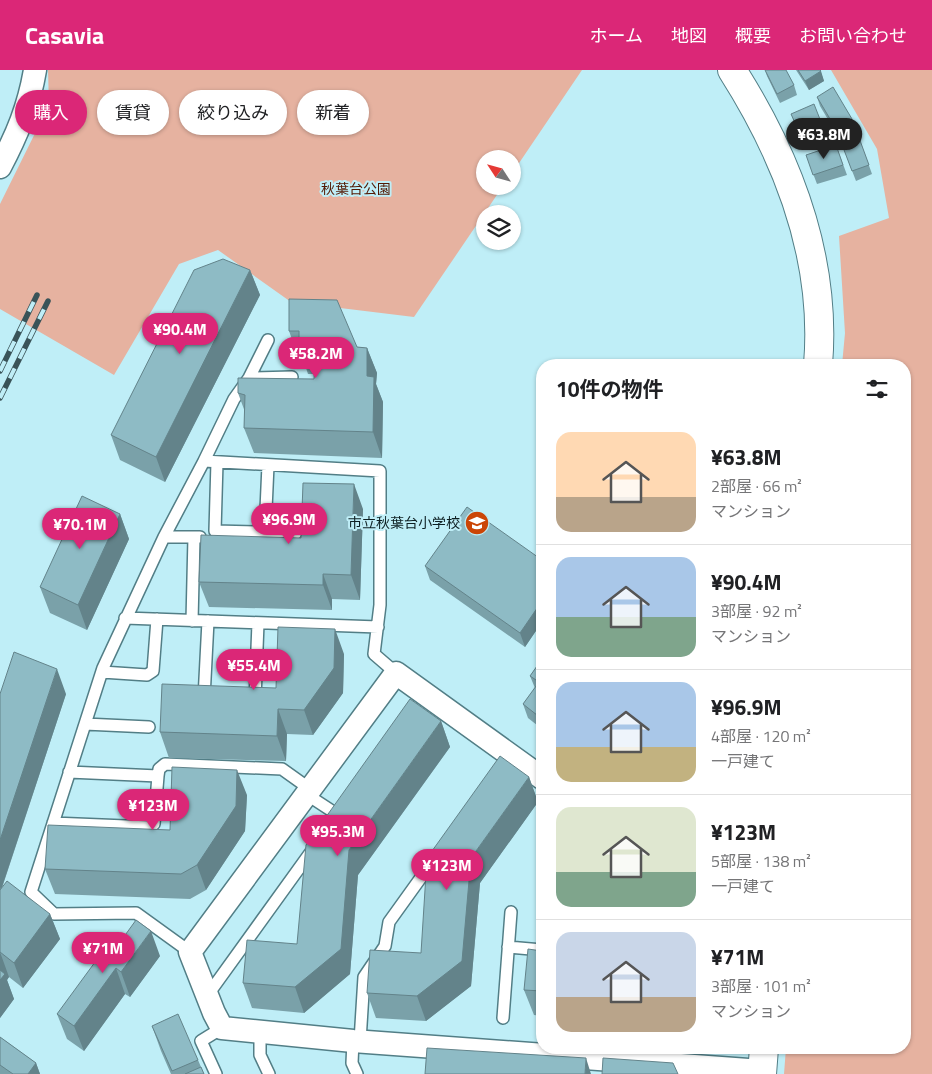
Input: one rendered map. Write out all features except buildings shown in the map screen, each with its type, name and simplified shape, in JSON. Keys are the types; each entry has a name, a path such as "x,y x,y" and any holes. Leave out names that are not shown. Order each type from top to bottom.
{"street":[{"path":"0,167 18,135 31,98 35,70"},
{"path":"732,70 757,109 790,180 816,280 818,359"},
{"path":"536,775 508,760 396,673 190,952 222,1028 356,1041 536,1051"},
{"path":"586,1054 763,1064"}],"lane":[{"path":"190,952 136,913 54,914 31,892 102,672 125,618 234,399 249,378 268,340"},
{"path":"249,378 292,377"},
{"path":"204,461 380,471 380,605 374,654 396,673"},
{"path":"164,537 210,537 215,531 217,462"},
{"path":"265,532 268,465"},
{"path":"215,531 296,533"},
{"path":"192,621 194,537"},
{"path":"125,618 378,627"},
{"path":"102,672 147,675 153,671 157,619"},
{"path":"204,698 208,621"},
{"path":"255,700 258,623"},
{"path":"85,724 149,727"},
{"path":"53,823 150,827 154,824 159,769 165,764 282,769 338,815"},
{"path":"69,772 158,776"},
{"path":"208,996 321,839"},
{"path":"357,1074 352,1063 364,977 385,946 389,922 441,851"},
{"path":"503,1018 511,912"},
{"path":"508,948 536,950"},
{"path":"216,1074 201,1041 222,1028"},
{"path":"260,1033 260,1055 269,1074"}],"green space":[{"name":"秋葉台公園","path":"48,70 582,70 521,160 521,150 476,150 476,195 497,195 490,205 476,205 476,226 414,317 291,302 218,250 179,264 114,375 0,309 0,204 34,135 87,135 87,90 49,90"},
{"path":"831,70 932,70 932,1074 784,1074 786,1054 911,1054 911,359 843,359 845,333 839,236 889,218 877,149"}],"railway":[{"path":"0,371 37,295"},
{"path":"0,398 48,301"}],"place":[{"name":"市立秋葉台小学校","path":"477,523"}]}
